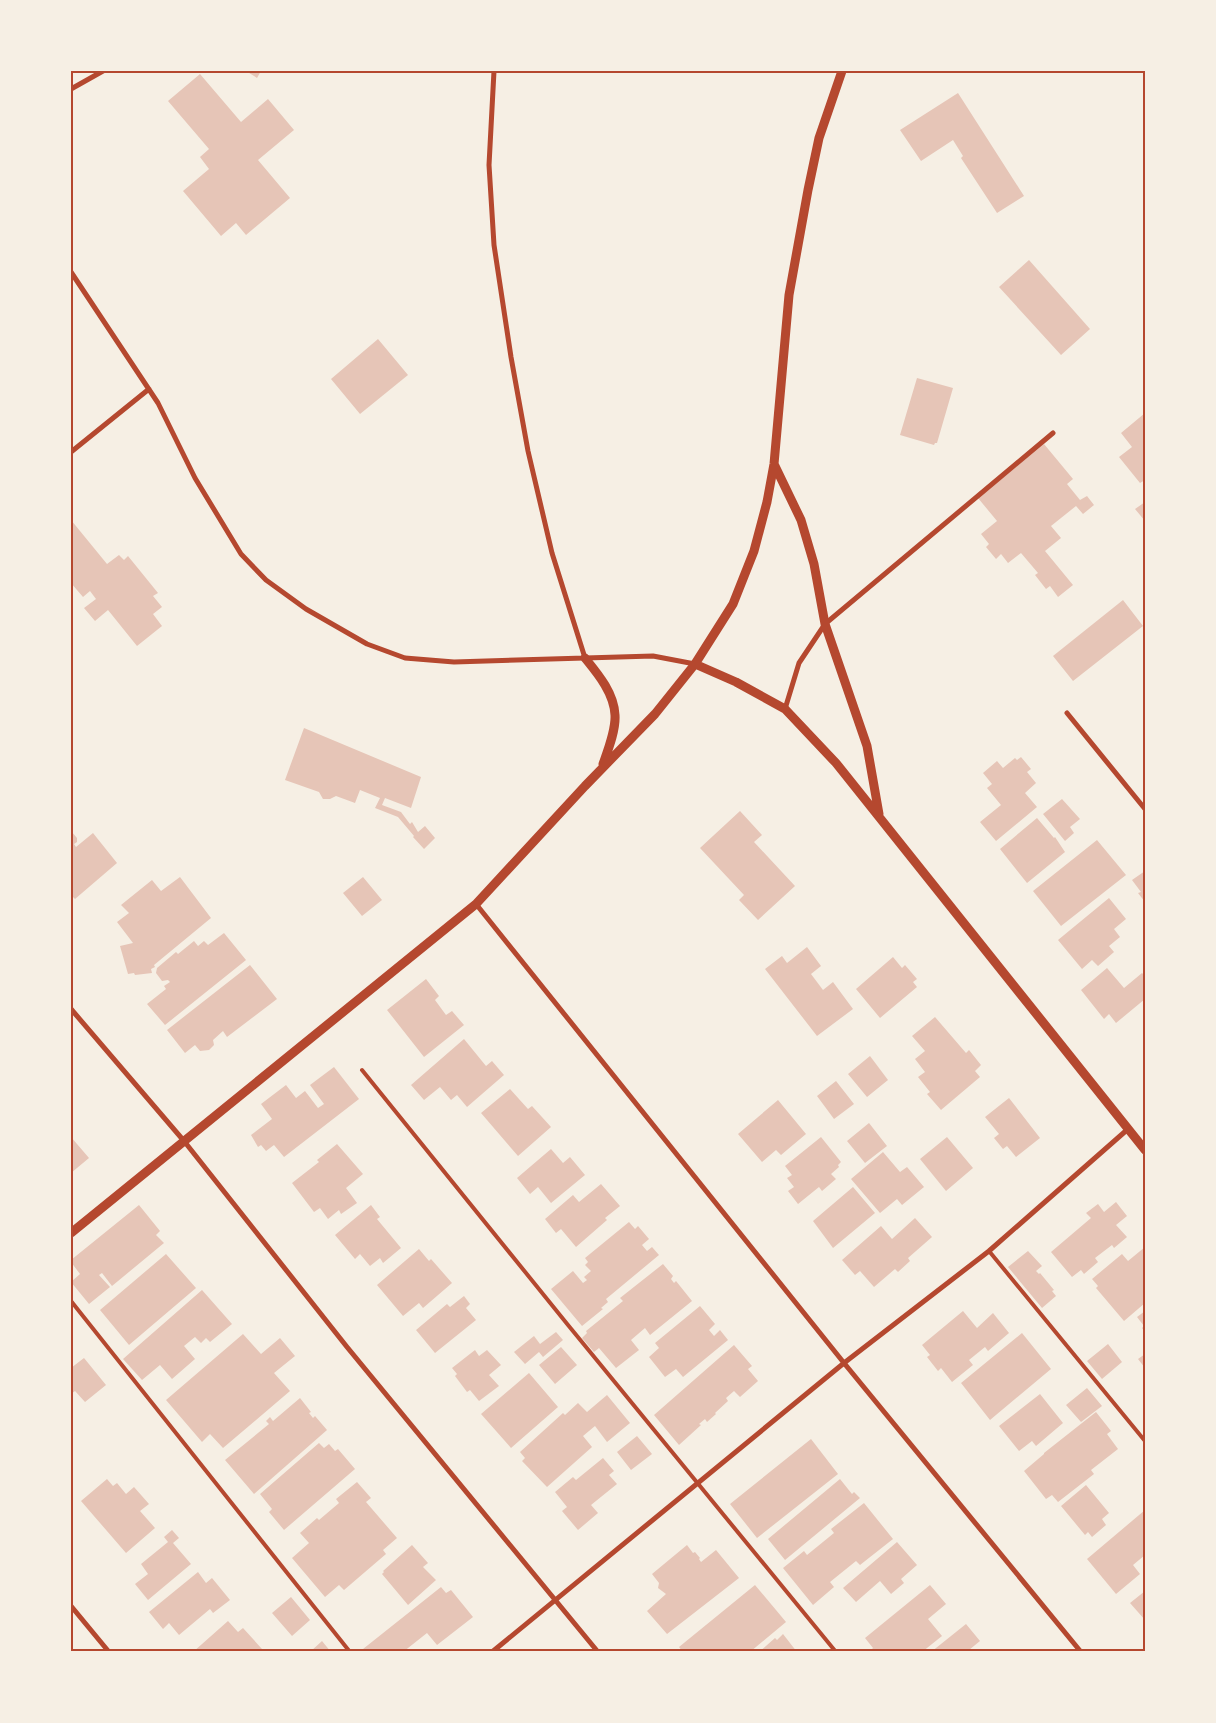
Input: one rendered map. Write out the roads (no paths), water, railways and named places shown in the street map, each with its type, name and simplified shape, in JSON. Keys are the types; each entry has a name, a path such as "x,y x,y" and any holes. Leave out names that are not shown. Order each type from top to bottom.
{"street":[{"path":"71,89 103,71"},
{"path":"494,71 490,166 494,245 511,357 528,451 552,553 585,658 599,675 610,695 615,716 610,746 601,769"},
{"path":"71,1233 476,904 601,769 655,714 695,664 733,604 754,551 767,502 774,464 789,295 819,138 842,71"},
{"path":"71,272 158,403 195,478 241,554 266,580 306,609 367,644 405,658 454,662 653,656 695,664 736,682 785,709 836,763 879,815 1145,1150"},
{"path":"71,452 149,389"},
{"path":"785,709 799,663 825,624 1052,433"},
{"path":"774,464 801,520 814,564 825,624 867,746 879,815"},
{"path":"1067,713 1145,809"},
{"path":"476,904 844,1363 1081,1652"},
{"path":"71,1009 184,1141 347,1347 598,1652"},
{"path":"492,1652 844,1363 989,1251 1128,1129"},
{"path":"71,1606 109,1652"}],"lane":[{"path":"362,1070 836,1652"},
{"path":"989,1251 1145,1441"},
{"path":"71,1302 350,1652"}]}
